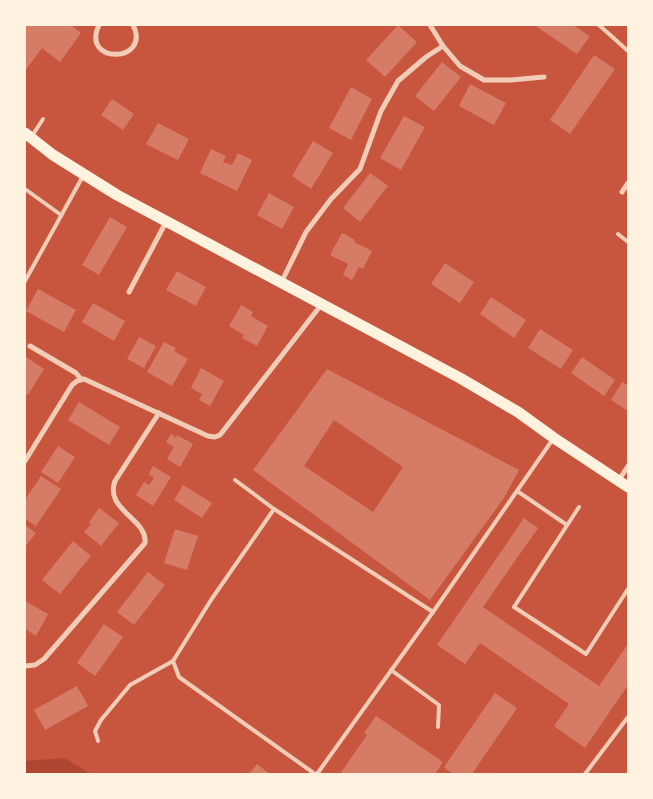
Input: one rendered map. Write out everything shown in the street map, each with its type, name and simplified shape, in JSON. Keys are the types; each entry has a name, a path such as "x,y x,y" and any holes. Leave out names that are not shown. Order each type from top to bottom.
{"main road":[{"path":"28,135 53,155 117,195 460,378 518,412 623,483"}],"street":[{"path":"99,25 96,36 100,48 116,56 128,51 133,46 136,34 133,25"},
{"path":"430,25 460,66 484,80 544,77"},
{"path":"281,283 306,232 331,199 360,169 382,111 398,81 426,56 444,46"},
{"path":"622,192 628,183"},
{"path":"129,292 166,222"},
{"path":"30,346 76,373 81,379 92,381 212,437 220,435 321,305"},
{"path":"25,461 72,385 81,379"},
{"path":"25,666 35,665 44,659 145,542 142,530 116,501 113,488 115,481 158,413"},
{"path":"623,483 628,466"}],"lane":[{"path":"599,25 628,51"},
{"path":"28,135 43,119"},
{"path":"25,281 84,174"},
{"path":"25,189 61,215"},
{"path":"618,234 628,242"},
{"path":"173,661 179,677 316,774 433,612 554,438"},
{"path":"235,480 274,509 433,612"},
{"path":"517,491 567,525"},
{"path":"579,507 514,607 586,654 628,590"},
{"path":"98,741 95,731 101,720 130,685 173,661 211,600 274,509"},
{"path":"391,670 439,705 438,726"},
{"path":"585,774 628,717"}],"shaded area":[{"path":"65,758 91,774 25,774 25,761"}],"building":[{"path":"25,25 71,25 81,33 60,62 42,48 25,71"},
{"path":"398,25 417,42 385,77 366,60"},
{"path":"538,25 573,25 590,36 577,54 537,27"},
{"path":"594,55 615,69 570,134 550,120"},
{"path":"442,62 461,77 434,111 415,96"},
{"path":"470,84 506,103 494,125 459,106"},
{"path":"351,87 372,99 351,140 329,128"},
{"path":"112,99 134,114 123,130 101,115"},
{"path":"404,116 425,127 401,170 380,158"},
{"path":"158,123 189,139 178,160 146,144"},
{"path":"313,141 333,153 311,189 292,176"},
{"path":"211,149 226,156 223,162 232,165 238,153 252,160 237,191 200,173"},
{"path":"370,173 388,186 360,222 343,208"},
{"path":"269,193 294,207 282,229 257,215"},
{"path":"110,217 127,227 99,275 82,265"},
{"path":"342,233 355,240 354,242 372,251 363,269 359,267 352,280 343,275 348,264 330,255"},
{"path":"445,263 474,282 460,303 431,284"},
{"path":"177,271 206,287 196,306 166,290"},
{"path":"38,289 76,310 64,332 26,311"},
{"path":"491,297 526,320 514,338 480,314"},
{"path":"93,303 125,321 114,341 82,322"},
{"path":"241,305 253,312 251,316 268,326 257,346 242,338 244,335 229,326"},
{"path":"540,329 573,350 561,369 528,348"},
{"path":"139,337 156,346 144,368 127,359"},
{"path":"164,342 176,348 174,351 188,359 172,386 147,372"},
{"path":"26,357 44,369 28,395 25,393"},
{"path":"582,357 615,380 604,396 571,373"},
{"path":"201,368 224,381 210,406 199,400 202,394 191,388"},
{"path":"327,369 519,470 504,498 430,600 253,470","holes":["334,420 403,467 373,512 304,466"]},
{"path":"622,382 628,385 628,411 611,400"},
{"path":"79,402 120,427 109,445 68,420"},
{"path":"171,434 176,438 177,435 193,444 180,467 167,459 174,447 166,442"},
{"path":"58,446 75,457 58,483 41,472"},
{"path":"153,466 171,477 153,506 136,495 144,482 149,485 154,478 149,474"},
{"path":"41,476 61,489 36,526 25,519 25,500"},
{"path":"183,485 212,503 202,518 174,500"},
{"path":"99,508 119,523 101,546 84,532 91,524 89,522"},
{"path":"524,518 538,528 483,607 599,686 628,644 628,685 585,748 554,726 569,704 480,643 465,664 437,645"},
{"path":"25,525 36,533 25,547"},
{"path":"175,529 198,536 187,570 164,563"},
{"path":"73,541 91,556 60,594 42,580"},
{"path":"148,572 165,585 134,625 117,612"},
{"path":"25,601 48,614 36,636 25,629"},
{"path":"104,624 123,637 95,676 77,663"},
{"path":"77,686 88,706 45,730 34,710"},
{"path":"495,693 517,708 472,774 453,774 444,767"},
{"path":"376,716 443,762 435,774 340,774 367,735 364,733"},
{"path":"257,764 270,774 249,774"}]}
